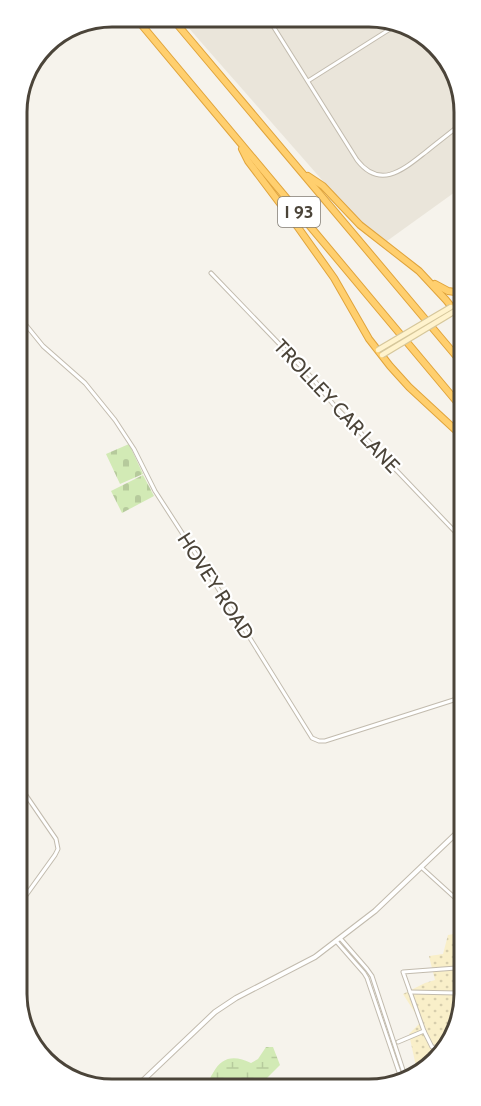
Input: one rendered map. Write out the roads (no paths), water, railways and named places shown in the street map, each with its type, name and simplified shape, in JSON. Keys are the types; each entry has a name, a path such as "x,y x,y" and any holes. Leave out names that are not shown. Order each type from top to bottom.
{"highway":[{"name":"I 93","path":"143,27 454,398"},
{"name":"I 93","path":"180,27 454,353"},
{"path":"240,143 248,161 333,278 369,339 409,387 454,429"},
{"path":"302,171 323,186 360,225 426,277 448,291 454,292"},
{"path":"426,277 453,309"}],"main road":[{"path":"380,352 453,309"}],"street":[{"path":"274,27 357,160 365,168 386,175 401,171 454,129"},
{"path":"308,81 389,30"},
{"name":"TROLLEY CAR LANE","path":"211,273 454,531"},
{"name":"HOVEY ROAD","path":"27,326 43,346 85,383 115,420 134,448 155,491 312,738 325,741 454,700"},
{"path":"27,797 58,845 56,855 27,894"},
{"path":"144,1079 215,1012 315,957 375,911 454,836"},
{"path":"421,867 454,897"},
{"path":"338,940 368,969 372,976 404,1071"},
{"path":"338,940 367,978 399,1073"},
{"path":"435,1047 432,1047 424,1031 403,972 454,968"},
{"path":"409,992 454,993"},
{"path":"398,1042 424,1031"}]}
